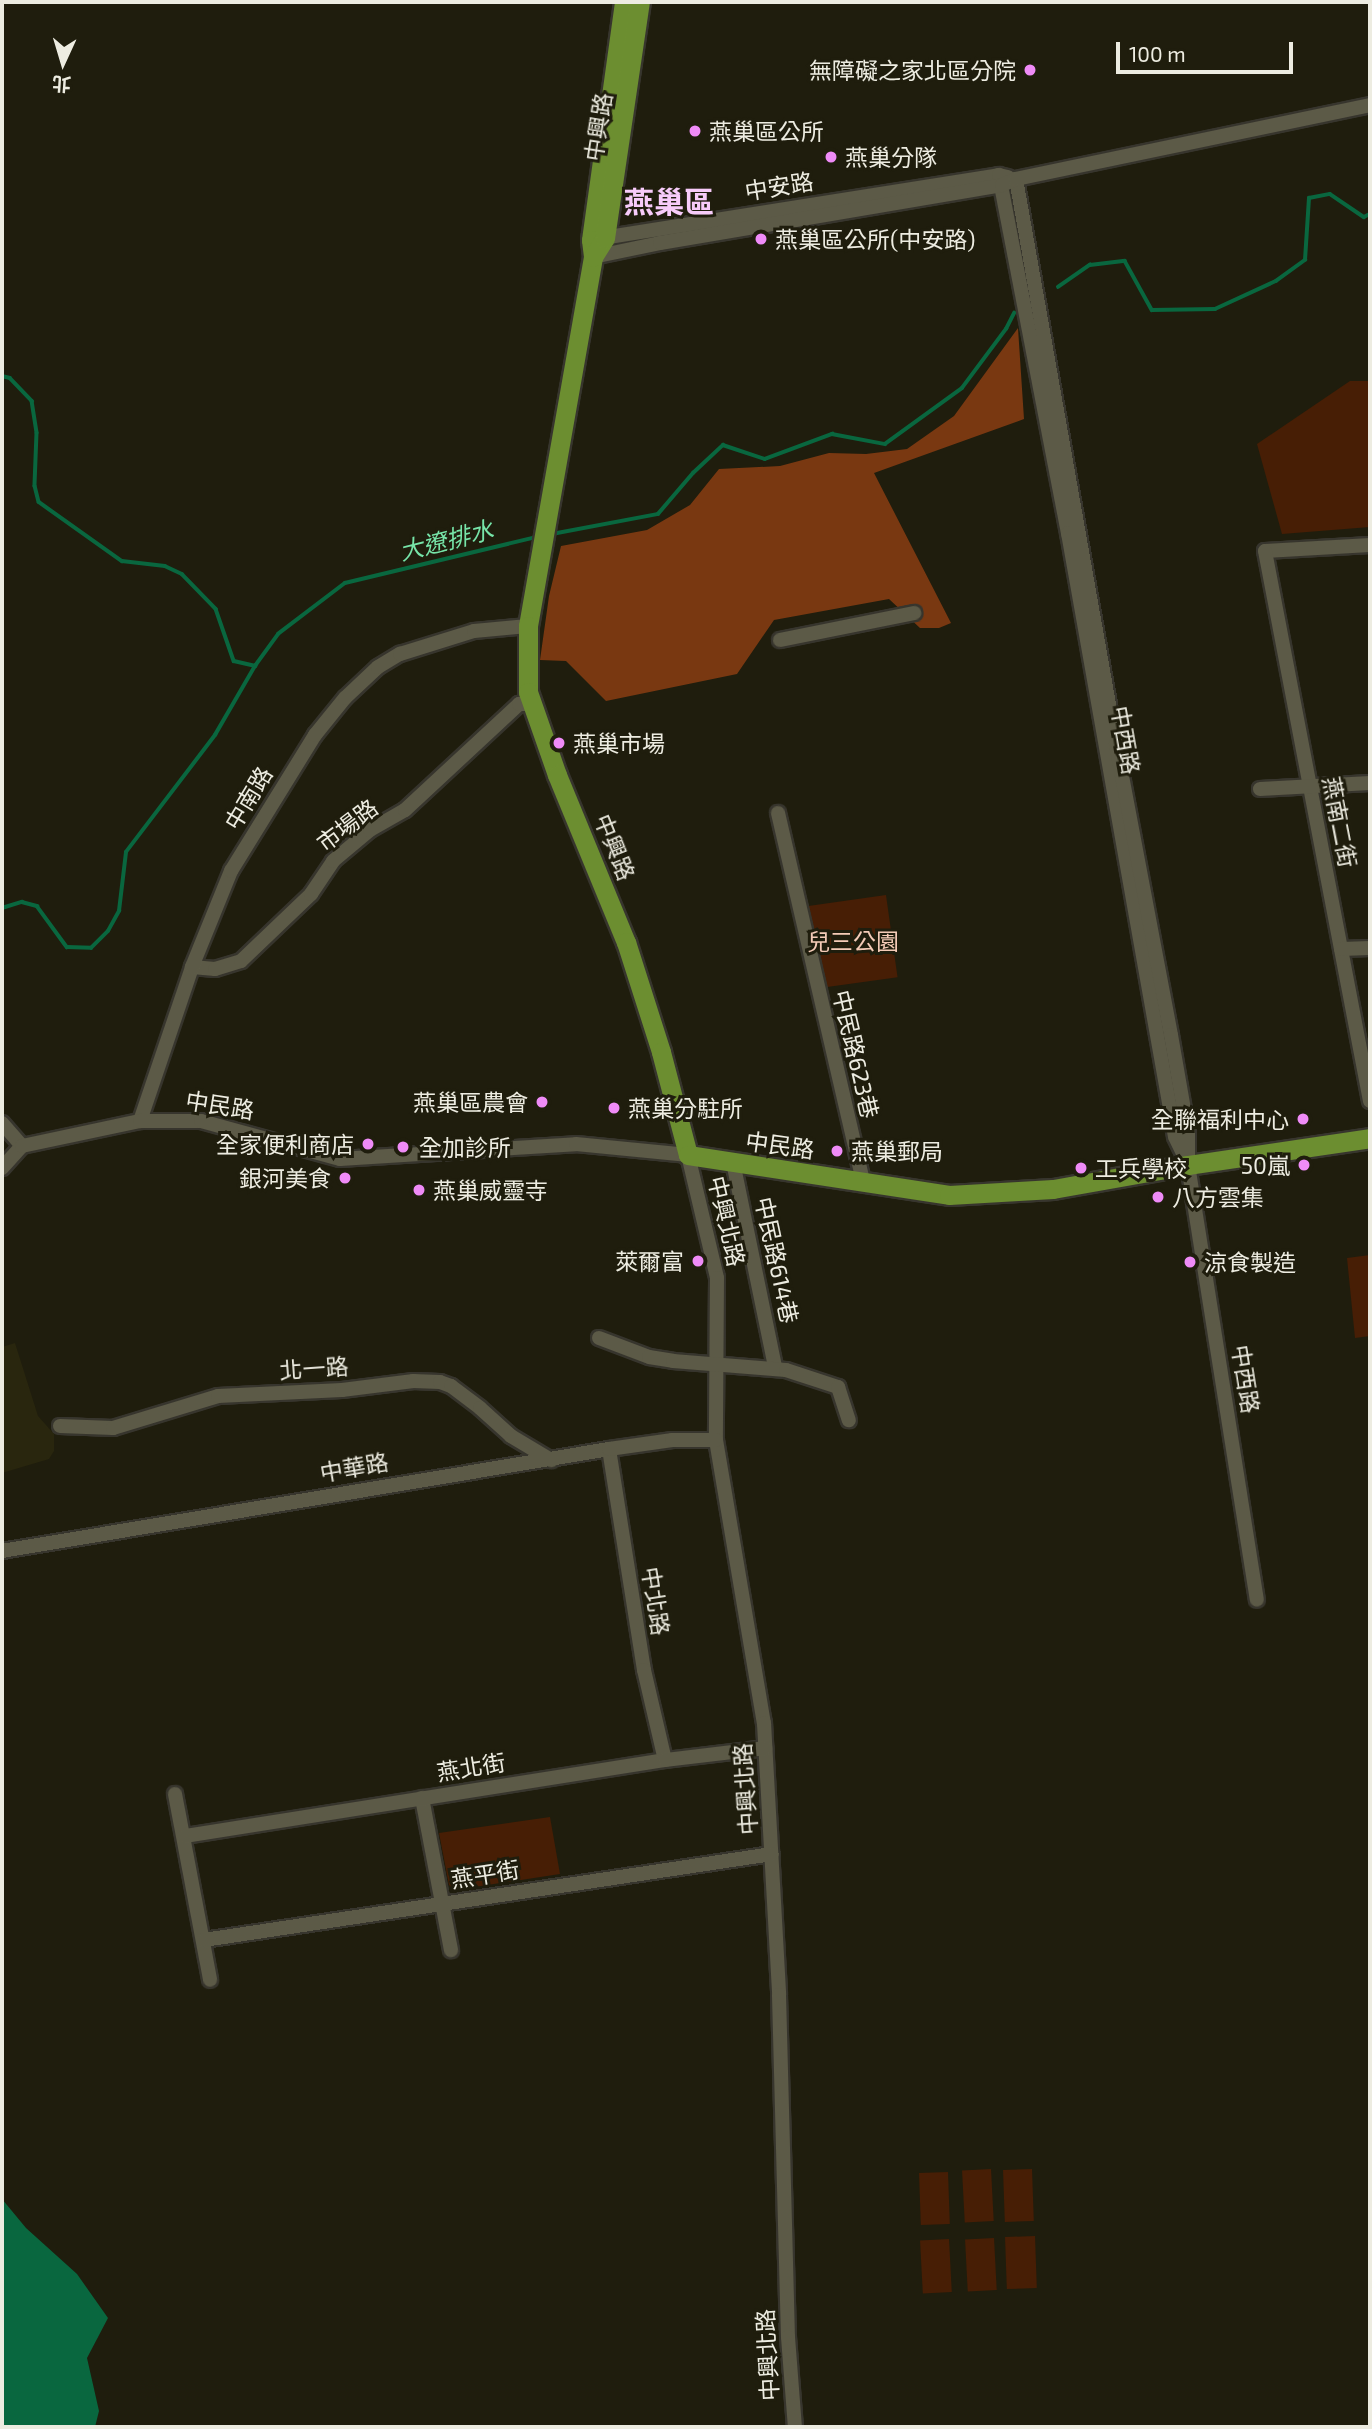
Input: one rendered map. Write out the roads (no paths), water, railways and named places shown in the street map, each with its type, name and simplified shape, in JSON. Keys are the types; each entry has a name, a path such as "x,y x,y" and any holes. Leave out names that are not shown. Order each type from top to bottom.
{"main road":[{"name":"中興路","path":"596,245 624,2"},
{"name":"中興路","path":"640,2 545,526 528,625 526,665 530,704 626,942 655,1031 688,1155"},
{"name":"中民路","path":"1188,1165 1203,1152 1370,1125"},
{"name":"中民路","path":"688,1155 949,1195 1053,1189 1188,1165 1370,1138"}],"street":[{"name":"中安路","path":"596,245 1016,179 1370,105"},
{"path":"1016,179 1026,274"},
{"path":"1001,180 1026,274"},
{"name":"中安路","path":"596,245 660,243 829,208"},
{"name":"中西路","path":"1026,274 1188,1132 1188,1165 1257,1600"},
{"name":"燕南二街","path":"1370,545 1265,551 1370,1101"},
{"path":"780,640 914,613"},
{"name":"中南路","path":"140,1121 192,967 231,872 300,757 345,698 378,667 400,654 474,631 528,625"},
{"name":"市場路","path":"192,967 215,969 241,961 311,894 333,861 370,830 405,810 519,704 530,704"},
{"path":"1260,789 1370,783"},
{"name":"中民路623巷","path":"778,813 863,1182"},
{"path":"1341,949 1370,948"},
{"name":"中民路","path":"22,1146 140,1121 201,1121 340,1159 576,1144 688,1155"},
{"path":"2,1123 22,1146 2,1168"},
{"name":"中興北路","path":"688,1155 717,1278 716,1440 764,1723 779,1995 788,2337 795,2427"},
{"name":"中民路614巷","path":"733,1162 775,1367"},
{"path":"599,1338 649,1357 775,1367 838,1387 849,1420"},
{"name":"北一路","path":"60,1426 113,1428 219,1396 342,1390 413,1381 440,1382 460,1394 511,1436 551,1460"},
{"name":"中華路","path":"2,1551 609,1449 672,1440 716,1440"},
{"name":"中北路","path":"609,1449 644,1670 665,1760"},
{"name":"燕北街","path":"185,1836 665,1760 765,1748"},
{"path":"175,1794 210,1980"},
{"path":"422,1798 452,1950"},
{"name":"燕平街","path":"204,1940 772,1854"}],"waterway":[{"name":"大遼排水","path":"1058,287 1090,265 1125,261 1152,310 1215,309 1276,281 1305,260 1309,198 1330,194 1364,217 1370,214"},
{"name":"大遼排水","path":"552,534 658,514 693,473 723,445 765,459 832,434 885,444 962,388 1006,329 1014,313"},
{"name":"大遼排水","path":"2,376 10,378 32,401 37,433 35,486 39,502 122,561 165,566 182,574 216,609 234,661 255,666 278,634 345,583 537,537"},
{"path":"2,908 22,902 37,906 67,947 91,948 108,931 119,911 126,852 215,735 255,666"}],"place":[{"name":"無障礙之家北區分院","path":"1030,70"},
{"name":"燕巢區公所","path":"695,131"},
{"name":"燕巢分隊","path":"831,157"},
{"name":"燕巢區公所(中安路)","path":"761,239"},
{"name":"燕巢市場","path":"559,743"},
{"name":"燕巢區農會","path":"542,1102"},
{"name":"燕巢分駐所","path":"614,1108"},
{"name":"全聯福利中心","path":"1303,1119"},
{"name":"全家便利商店","path":"368,1144"},
{"name":"全加診所","path":"403,1147"},
{"name":"燕巢郵局","path":"837,1151"},
{"name":"50嵐","path":"1304,1165"},
{"name":"工兵學校","path":"1081,1168"},
{"name":"銀河美食","path":"345,1178"},
{"name":"燕巢威靈寺","path":"419,1190"},
{"name":"八方雲集","path":"1158,1197"},
{"name":"萊爾富","path":"698,1261"},
{"name":"涼食製造","path":"1190,1262"}],"district":[{"name":"燕巢區","path":"669,201"}],"park label":[{"name":"兒三公園","path":"853,941"}]}
